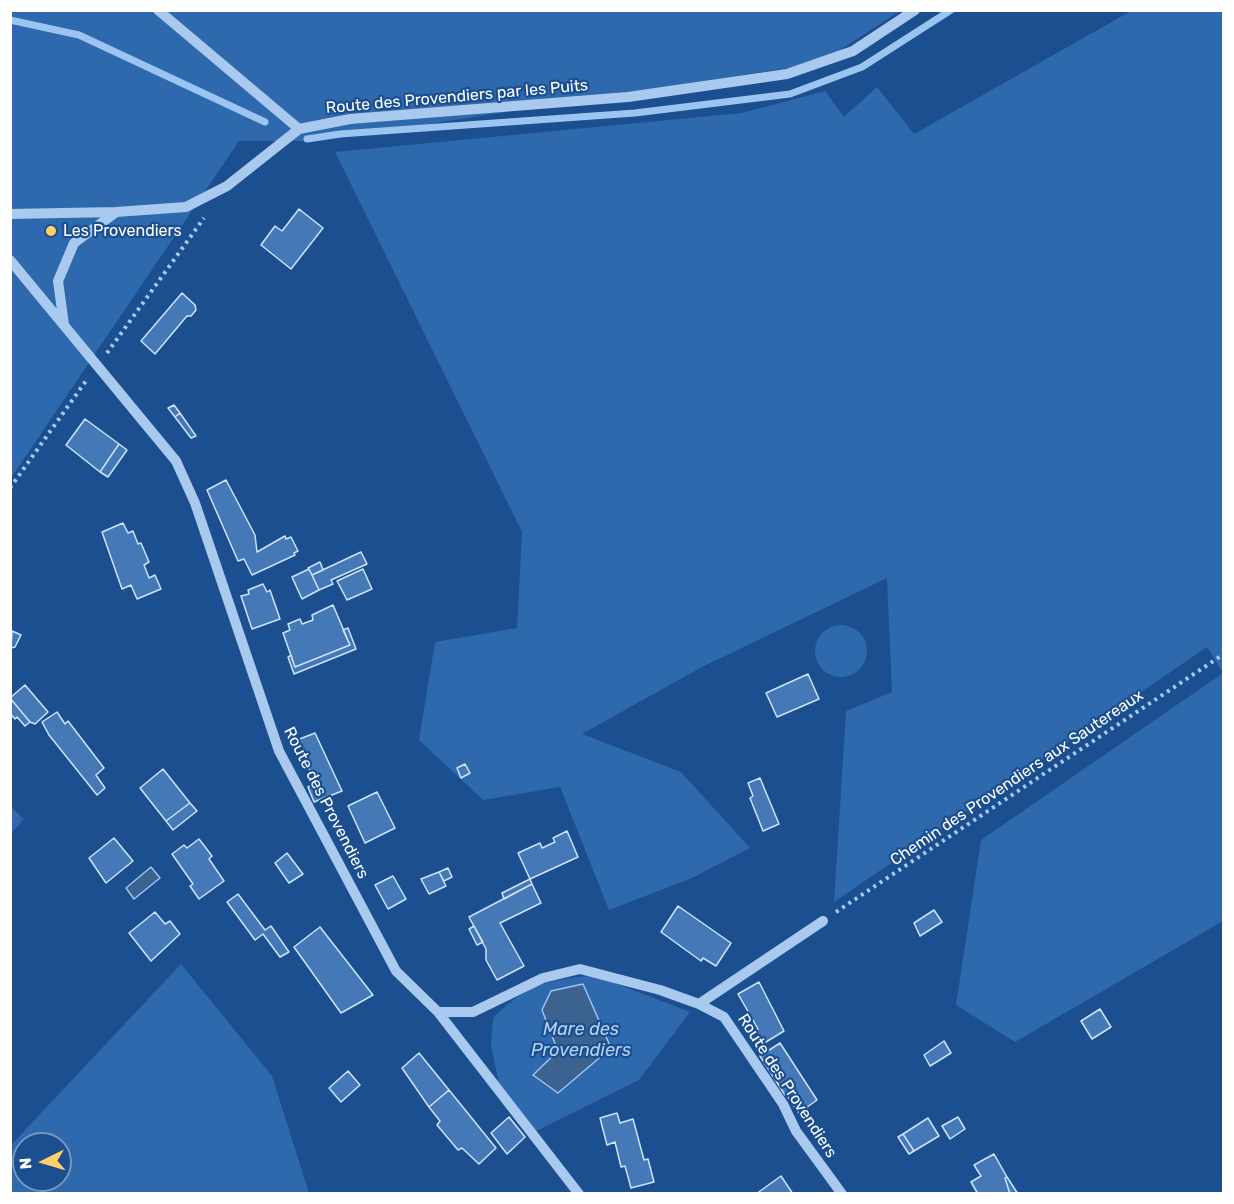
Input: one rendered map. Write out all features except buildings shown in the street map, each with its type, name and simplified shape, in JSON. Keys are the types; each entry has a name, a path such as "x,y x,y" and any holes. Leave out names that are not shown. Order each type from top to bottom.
{"street":[{"path":"158,10 299,129"},
{"name":"Route des Provendiers par les Puits","path":"10,214 116,212 186,207 227,186 299,129 350,119 628,97 787,74 853,51 915,10"},
{"path":"64,326 58,281 74,243 116,212"},
{"name":"Route des Provendiers","path":"10,260 176,461 195,503 279,751 396,971 438,1012 473,1012 543,978 580,969 660,990 699,1004 724,1017 783,1104 795,1131 842,1194"},
{"path":"699,1004 823,921"},
{"path":"438,1012 579,1194"}],"path":[{"path":"10,488 208,213"},
{"name":"Chemin des Provendiers aux Sautereaux","path":"823,921 1224,654"}],"shaded area":[{"path":"11,11 900,11 820,63 320,141 239,141 11,478"},
{"path":"1131,11 1223,11 1223,673 1207,647 834,902 846,711 892,692 887,578 700,668 582,734 681,772 750,848 692,878 609,910 560,787 483,800 419,740 435,642 517,628 522,532 335,152 742,113 825,91 844,117 877,87 914,134"},
{"path":"841,625 855,629 863,637 867,651 863,665 855,673 841,677 827,673 819,665 815,651 819,637 827,629"},
{"path":"1223,673 1223,921 1015,1042 956,1005 981,840"},
{"path":"11,807 24,819 11,833"},
{"path":"181,964 272,1076 309,1193 11,1193 12,1144 12,1192 72,1192 72,1132 23,1132"},
{"path":"587,976 615,983 690,1012 639,1080 536,1131 499,1083 491,1045 493,1018 515,999 536,987 558,980","holes":["558,1051 558,1093 533,1075"]}],"water":[{"path":"151,867 160,878 134,899 126,888"},
{"name":"Mare des Provendiers","path":"583,984 611,1048 558,1093 533,1075 558,1051 542,1010 551,991"}],"waterway":[{"path":"307,139 340,134 635,113 790,94 862,67 951,10"},
{"path":"10,20 79,35 265,122"}],"place":[{"name":"Les Provendiers","path":"51,231"}]}
